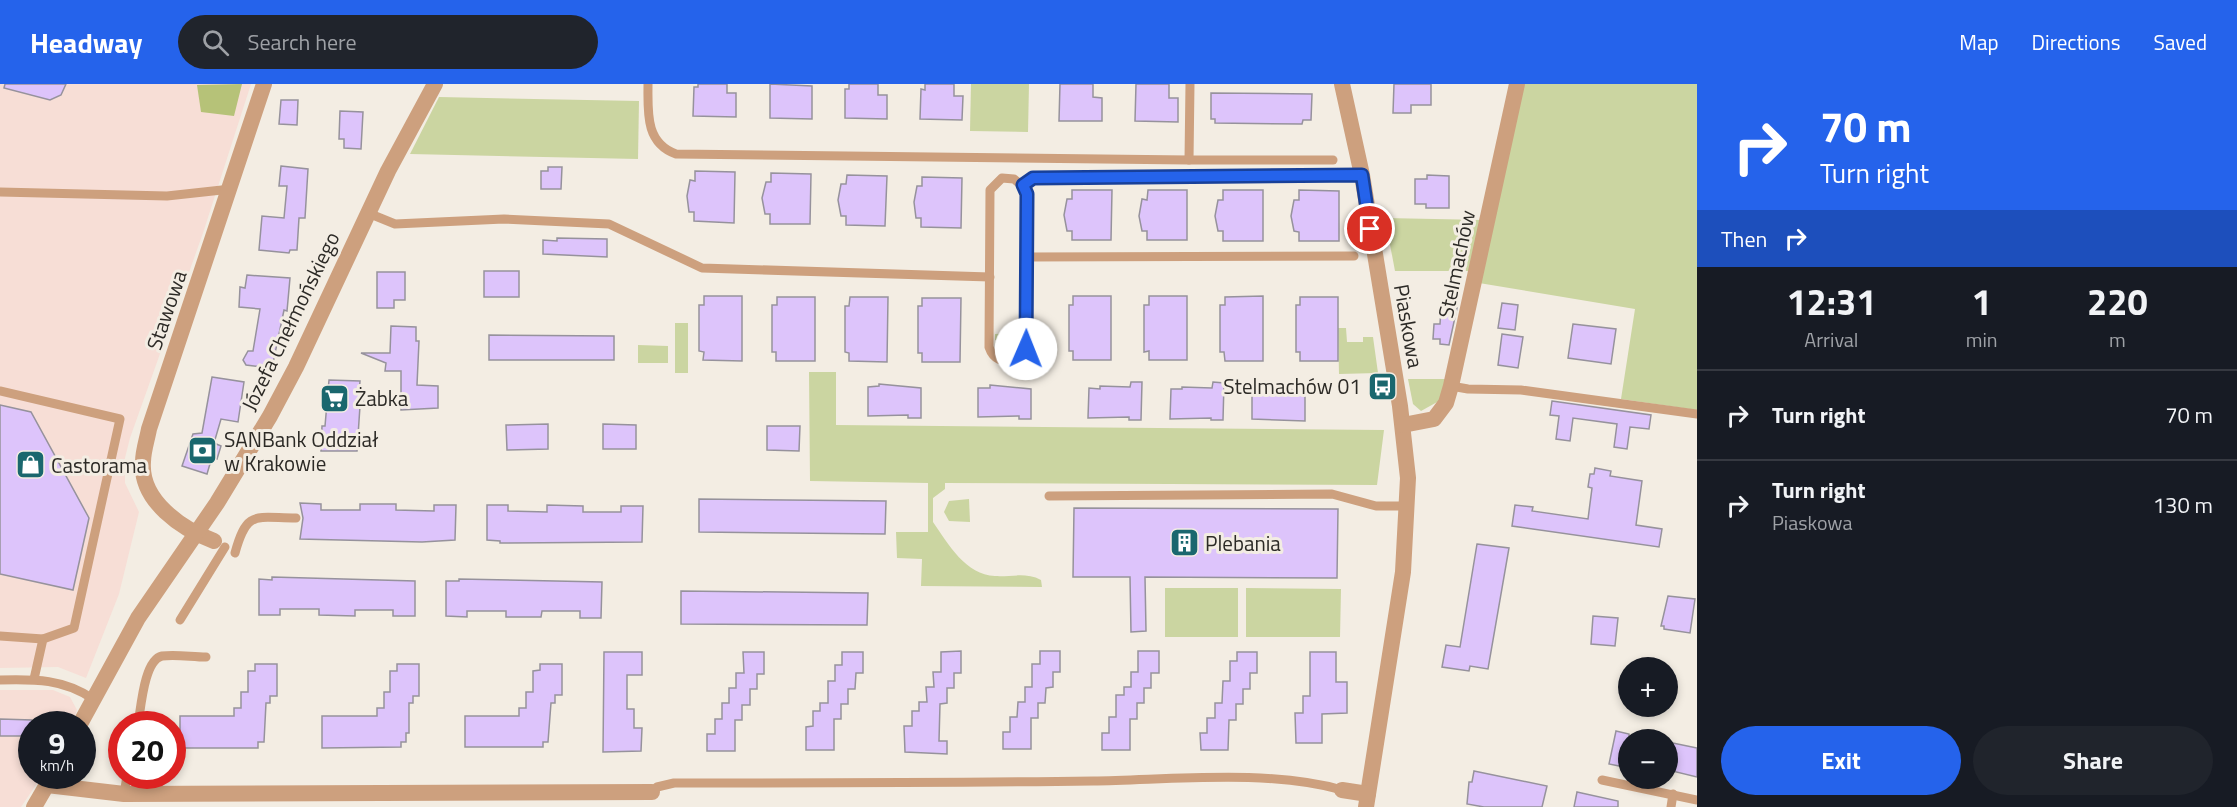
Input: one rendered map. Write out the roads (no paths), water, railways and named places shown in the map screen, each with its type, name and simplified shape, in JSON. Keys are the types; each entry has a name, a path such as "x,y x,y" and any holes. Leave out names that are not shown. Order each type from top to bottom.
{"street":[{"name":"Stawowa","path":"219,544 196,534 168,514 153,496 146,481 142,463 149,429 231,189 264,84"},
{"name":"Józefa Chełmońskiego","path":"87,711 138,618 196,534 280,397 368,213 435,84"},
{"name":"Piaskowa","path":"1342,84 1362,175 1403,425 1408,506"},
{"name":"Stelmachów","path":"1403,425 1434,419 1446,404 1517,84"},
{"path":"1342,790 1367,801 1403,572 1408,506"},
{"path":"34,807 45,789"},
{"path":"96,789 124,794 652,792"}],"lane":[{"path":"648,84 648,117 653,136 664,148 676,154 1333,160"},
{"path":"1189,160 1190,84"},
{"path":"1023,185 1033,178 1052,177 1362,175"},
{"path":"1002,178 1014,178 1023,185 1027,194 1026,349 1020,358 1011,362 998,359 989,347 990,190 1002,178"},
{"path":"0,192 167,196 231,189"},
{"path":"368,213 395,224 504,219 609,224 702,268 990,277"},
{"path":"1027,257 1354,256"},
{"path":"1451,386 1468,389 1521,390 1697,414"},
{"path":"0,391 120,419 74,628 43,639 0,636"},
{"path":"1049,496 1332,494 1376,506 1408,506"},
{"path":"235,553 244,526 251,520 296,518"},
{"path":"180,620 219,544"},
{"path":"34,679 43,639"},
{"path":"140,711 149,666 155,659 164,656 206,657"},
{"path":"0,680 56,681 76,687 93,699"},
{"path":"652,792 657,787 674,783 950,784 1216,779 1302,782 1342,790"},
{"path":"1602,780 1697,800"},
{"path":"124,794 125,789"},
{"path":"1671,807 1673,794"}],"place":[{"name":"Stelmachów 01","path":"1382,386"},
{"name":"Żabka","path":"334,398"},
{"name":"SANBank Oddział w Krakowie","path":"203,451"},
{"name":"Castorama","path":"30,465"},
{"name":"Plebania","path":"1184,543"}]}
